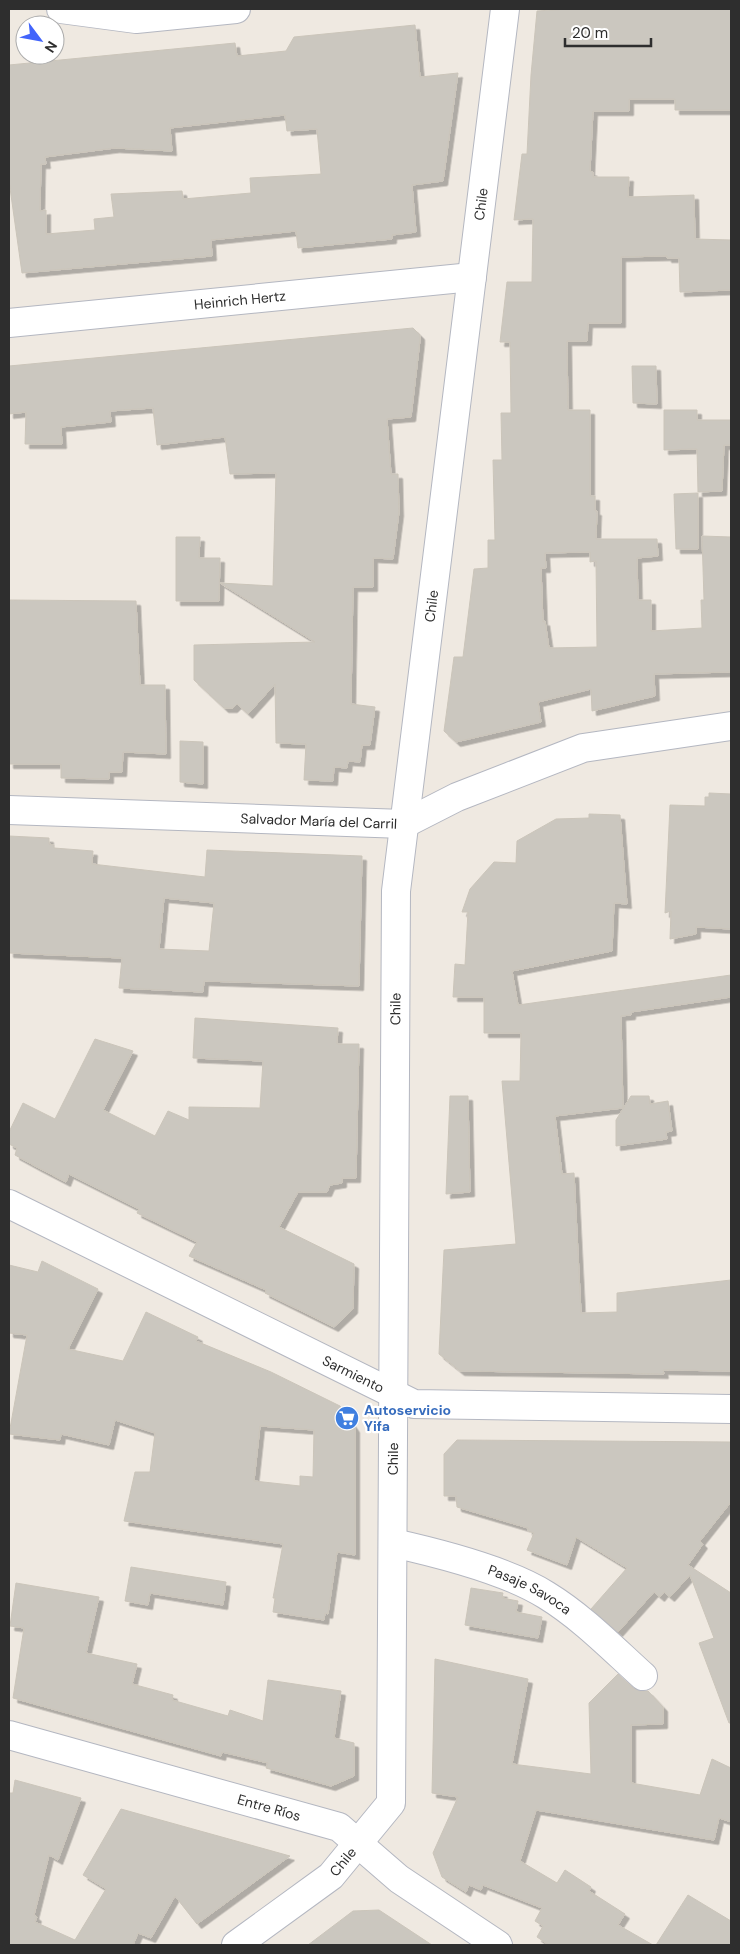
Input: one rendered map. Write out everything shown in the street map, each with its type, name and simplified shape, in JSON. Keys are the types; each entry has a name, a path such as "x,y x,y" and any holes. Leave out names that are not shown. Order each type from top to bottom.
{"street":[{"path":"61,9 136,19 236,9"},
{"name":"Chile","path":"236,1945 331,1876 391,1803 395,1395 396,891 505,9"},
{"name":"Heinrich Hertz","path":"9,323 472,277"},
{"name":"Salvador María del Carril","path":"9,810 404,824 457,797 583,748 731,726"},
{"name":"Sarmiento","path":"9,1204 414,1404 731,1409"},
{"name":"Pasaje Savoca","path":"393,1543 435,1553 513,1579 544,1593 581,1621 643,1676"},
{"name":"Entre Ríos","path":"9,1735 339,1827 399,1879 498,1945"}],"building":[{"path":"566,9 731,9 731,110 675,110 675,99 629,99 629,111 593,111 590,171 593,172 593,177 629,177 628,197 694,195 695,239 731,240 731,290 680,292 679,258 667,258 667,256 621,257 621,323 588,323 587,341 567,341 568,410 590,410 590,496 595,496 595,511 597,511 596,539 657,539 658,556 637,558 638,600 651,600 651,631 702,628 701,600 704,600 702,536 731,537 731,672 654,674 655,696 592,711 591,689 538,702 541,722 456,742 444,731 454,657 463,657 474,569 488,568 488,540 495,540 493,460 502,460 501,413 511,413 510,342 500,342 507,282 532,282 533,219 514,220 522,154 527,154 531,75 537,11","holes":["590,552 590,562 596,561 597,647 549,648 545,621 543,622 541,568 546,568 545,553"]},
{"path":"415,25 420,77 458,73 443,181 412,185 416,232 392,235 392,239 298,248 296,231 211,240 212,256 22,273 9,181 9,65 65,65 65,60 235,43 237,56 286,51 294,37","holes":["285,115 287,131 317,129 321,174 250,178 251,193 183,199 182,191 111,194 114,217 94,219 95,230 46,234 46,210 40,211 41,164 46,164 45,157 115,148 172,151 170,128"]},
{"path":"413,328 420,335 420,340 411,417 387,419 391,474 398,474 399,512 393,559 373,558 373,587 353,587 351,704 375,707 370,745 362,745 360,762 348,761 347,768 334,767 333,781 304,780 306,744 276,743 275,684 248,714 237,704 233,708 224,708 194,680 194,645 315,642 220,583 273,586 276,473 230,474 225,437 157,445 153,408 110,411 111,422 61,427 62,444 25,444 26,412 9,414 9,366"},
{"path":"632,366 656,366 657,404 633,403"},
{"path":"664,410 697,410 697,420 731,420 731,445 724,445 722,491 698,492 697,449 664,450"},
{"path":"698,493 698,549 676,549 674,494"},
{"path":"176,537 200,537 199,558 220,558 219,601 176,601"},
{"path":"9,600 136,601 140,685 165,685 166,754 123,752 122,772 109,772 109,779 61,778 61,764 9,764"},
{"path":"180,741 203,742 203,784 180,782"},
{"path":"709,793 731,794 731,929 696,927 696,934 670,939 671,911 665,913 670,805 705,806 705,797 709,797"},
{"path":"589,814 620,815 627,904 614,903 612,951 512,971 518,1005 731,975 731,997 631,1012 631,1015 621,1016 623,1108 555,1116 562,1174 574,1173 581,1313 617,1312 617,1293 731,1280 731,1371 663,1370 664,1374 460,1371 439,1354 444,1250 516,1244 502,1081 520,1081 521,1033 484,1033 484,997 453,997 455,964 465,965 468,912 462,912 470,889 494,862 516,863 517,841 556,819 589,818"},
{"path":"9,836 49,838 49,844 54,845 54,848 93,851 92,864 205,877 207,850 362,856 359,986 204,981 203,992 119,988 122,958 9,953","holes":["164,898 214,903 209,951 159,949"]},
{"path":"195,1018 338,1028 337,1044 359,1044 356,1178 342,1178 342,1183 330,1185 327,1192 298,1192 279,1227 354,1264 353,1309 334,1327 265,1293 266,1290 189,1256 197,1242 137,1213 139,1209 69,1174 66,1182 37,1167 15,1155 17,1148 9,1144 9,1132 23,1103 55,1119 95,1039 133,1051 103,1110 155,1136 168,1111 189,1120 189,1107 260,1108 263,1061 193,1058"},
{"path":"450,1096 468,1096 470,1192 446,1194"},
{"path":"631,1096 649,1096 650,1104 668,1101 672,1131 666,1132 667,1139 616,1146 616,1120"},
{"path":"42,1261 98,1289 68,1349 123,1361 146,1312 198,1337 196,1341 271,1372 340,1406 355,1428 355,1555 337,1552 328,1614 325,1613 324,1620 273,1612 275,1598 273,1598 283,1544 124,1521 135,1472 150,1472 155,1433 115,1420 109,1445 61,1434 60,1440 9,1434 27,1335 9,1333 9,1265 38,1272","holes":["260,1426 314,1430 313,1477 300,1476 300,1486 254,1481"]},
{"path":"457,1440 731,1442 731,1502 700,1541 703,1544 688,1565 731,1593 731,1723 729,1723 699,1643 714,1638 690,1575 670,1597 664,1592 660,1597 654,1592 618,1632 591,1609 627,1568 576,1537 567,1565 527,1550 534,1533 528,1531 528,1528 457,1507 456,1496 444,1496 444,1454"},
{"path":"131,1567 226,1582 223,1605 150,1593 148,1605 125,1601"},
{"path":"16,1583 99,1597 86,1653 137,1664 132,1684 173,1695 172,1700 228,1716 230,1710 263,1721 268,1680 341,1691 334,1738 354,1743 354,1776 331,1786 266,1768 268,1763 222,1752 221,1756 13,1698 24,1628 10,1626"},
{"path":"471,1588 503,1593 502,1598 518,1601 516,1612 542,1617 538,1638 465,1625"},
{"path":"435,1659 528,1679 512,1764 591,1774 589,1703 618,1674 633,1688 640,1691 648,1691 663,1707 663,1724 631,1725 631,1783 700,1795 712,1759 731,1768 731,1822 719,1818 714,1840 536,1810 520,1861 557,1883 565,1870 591,1887 589,1891 625,1914 618,1925 653,1945 549,1945 537,1937 543,1926 535,1921 542,1908 483,1885 481,1890 469,1885 466,1892 442,1877 433,1853 458,1797 432,1793"},
{"path":"15,1780 81,1798 58,1860 49,1855 34,1915 37,1917 35,1922 75,1940 106,1889 83,1875 121,1809 290,1856 197,1924 175,1896 151,1938 138,1933 133,1945 9,1945 9,1793 13,1793"},
{"path":"688,1895 731,1921 731,1945 656,1945"},
{"path":"379,1910 432,1945 308,1945 353,1911"}],"place":[{"name":"Autoservicio Yifa","path":"347,1418"}]}
